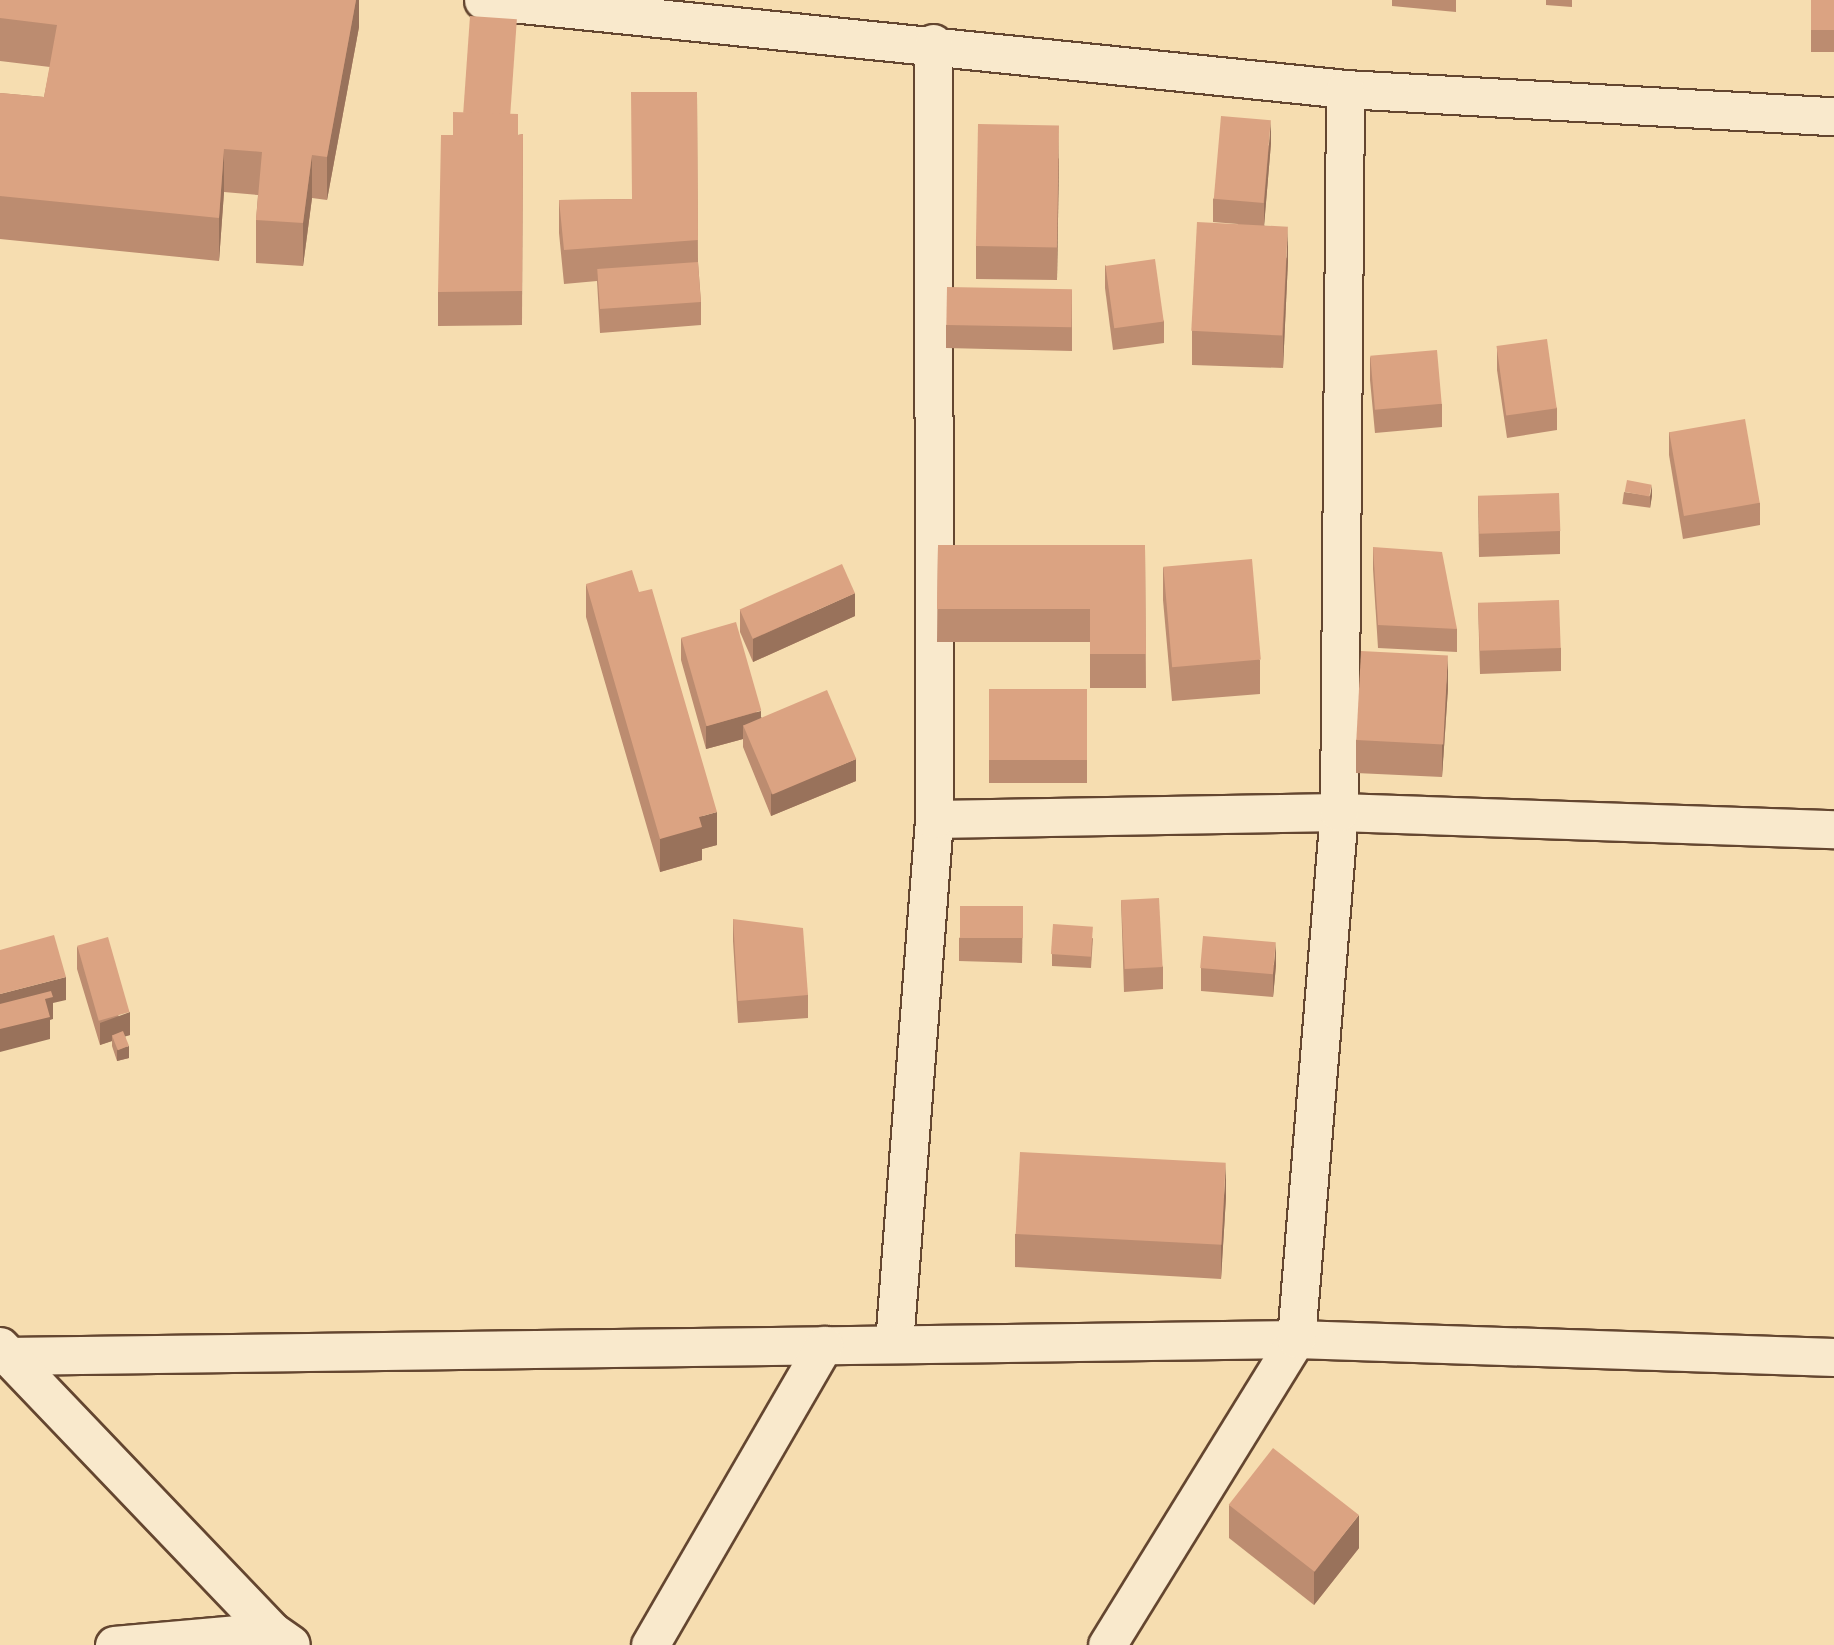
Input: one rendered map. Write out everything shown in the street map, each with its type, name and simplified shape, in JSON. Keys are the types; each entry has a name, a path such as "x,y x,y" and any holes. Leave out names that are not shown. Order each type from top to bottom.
{"main road":[{"path":"2,1352 281,1638"}],"street":[{"path":"482,0 933,43 1345,89 1834,116"},
{"path":"894,1344 934,819 933,43"},
{"path":"1107,1645 1296,1339 1339,812 1345,89"},
{"path":"934,819 1339,812 1834,829"},
{"path":"2,1352 1296,1339 1834,1357"},
{"path":"650,1645 824,1345"},
{"path":"114,1645 281,1638"}],"building":[{"path":"0,0 356,0 327,157 312,155 303,223 256,220 262,152 224,149 219,218 0,196 0,93 44,97 57,25 0,18"},
{"path":"1811,0 1834,0 1834,30 1811,30"},
{"path":"470,16 517,19 510,116 463,113"},
{"path":"631,92 697,92 698,240 564,250 559,200 632,199"},
{"path":"453,112 518,114 518,135 523,134 522,291 438,292 441,135 453,135"},
{"path":"1221,116 1271,120 1264,203 1214,199"},
{"path":"978,124 1059,125 1057,247 976,246"},
{"path":"1197,222 1288,227 1282,336 1191,331"},
{"path":"1155,259 1164,321 1114,328 1105,266"},
{"path":"698,262 701,302 600,309 597,269"},
{"path":"947,287 1072,289 1071,327 946,325"},
{"path":"1547,339 1557,408 1506,415 1496,346"},
{"path":"1437,350 1442,404 1375,410 1370,356"},
{"path":"1745,419 1760,503 1684,516 1669,432"},
{"path":"1627,480 1652,485 1649,497 1625,492"},
{"path":"1559,493 1560,531 1479,534 1478,496"},
{"path":"938,545 1145,545 1146,654 1090,654 1090,609 937,609"},
{"path":"1373,547 1442,552 1457,629 1378,625"},
{"path":"1252,559 1261,660 1172,667 1163,567"},
{"path":"842,564 855,593 753,639 740,610"},
{"path":"632,570 639,592 652,589 717,812 699,817 702,827 660,839 586,584"},
{"path":"1559,600 1561,648 1480,651 1478,603"},
{"path":"736,622 761,710 707,726 681,638"},
{"path":"1361,651 1448,656 1443,744 1356,740"},
{"path":"989,689 1087,689 1087,760 989,760"},
{"path":"827,690 856,759 773,795 743,726"},
{"path":"1159,898 1163,967 1125,969 1121,900"},
{"path":"960,906 1023,906 1023,938 960,938"},
{"path":"733,919 803,928 808,995 738,1001"},
{"path":"1053,924 1093,927 1091,957 1051,954"},
{"path":"54,935 66,977 0,994 0,950"},
{"path":"1203,936 1276,942 1273,974 1200,968"},
{"path":"108,937 129,1012 99,1021 77,946"},
{"path":"51,991 53,997 45,999 50,1017 0,1029 0,1004"},
{"path":"123,1031 129,1046 118,1050 112,1035"},
{"path":"1020,1152 1226,1163 1221,1245 1016,1234"},
{"path":"1273,1448 1359,1515 1315,1572 1229,1505"}]}
